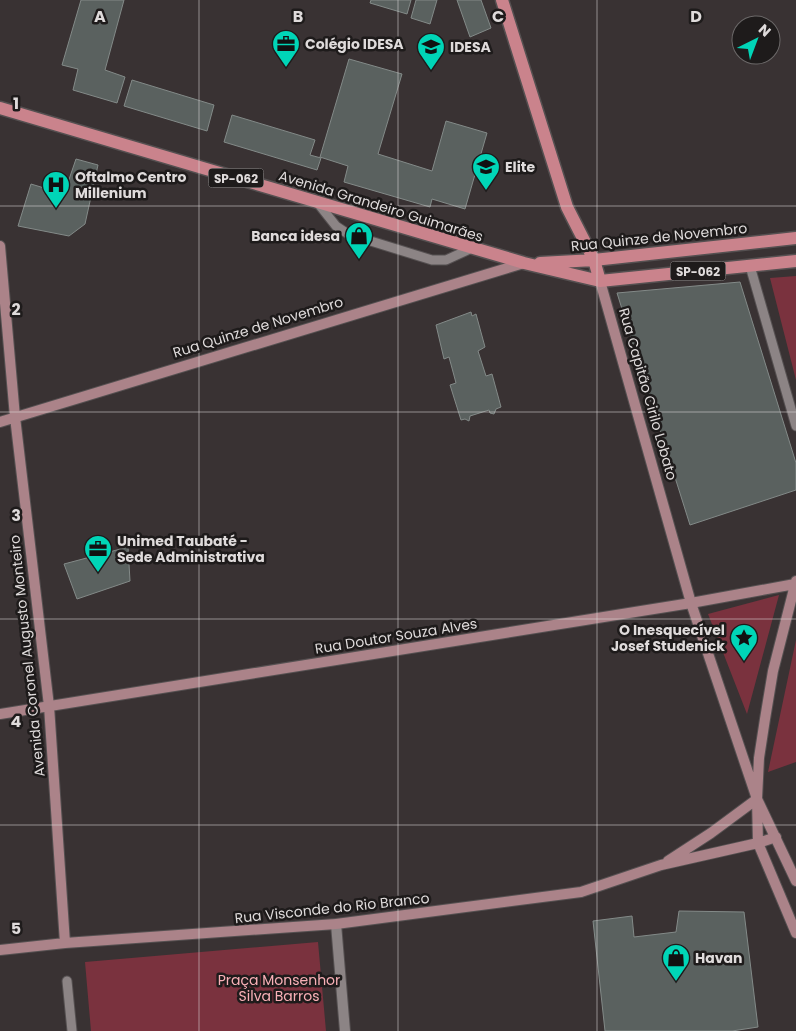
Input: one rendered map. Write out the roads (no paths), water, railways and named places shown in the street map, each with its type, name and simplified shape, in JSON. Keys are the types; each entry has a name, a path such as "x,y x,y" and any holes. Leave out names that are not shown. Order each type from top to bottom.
{"main road":[{"name":"Rua Capitão Cirilo Lobato","path":"502,0 567,208 572,221 594,260 690,603 758,799"},
{"name":"Avenida Grandeiro Guimarães","path":"0,108 524,263"},
{"name":"Rua Quinze de Novembro","path":"0,422 524,263 594,260 796,238"},
{"name":"Avenida Coronel Augusto Monteiro","path":"0,246 15,417 49,706 66,943"},
{"name":"Rua Quinze de Novembro","path":"524,263 600,281 796,261"},
{"name":"Rua Doutor Souza Alves","path":"0,714 690,603 796,583"},
{"path":"796,583 774,671 765,719 759,758 758,799 758,843 796,933"},
{"path":"758,799 796,881"},
{"name":"Rua Visconde do Rio Branco","path":"661,865 712,833 758,799"},
{"name":"Rua Visconde do Rio Branco","path":"0,950 66,943 336,924 581,892 661,865 758,843 776,837"}],"street":[{"path":"336,924 345,1031"}],"lane":[{"path":"317,202 336,226 348,234 432,260 446,260 472,248"},
{"path":"750,266 796,426"},
{"path":"68,981 72,1031"}],"place":[{"name":"Colégio IDESA","path":"286,68"},
{"name":"IDESA","path":"431,71"},
{"name":"Elite","path":"486,191"},
{"name":"Oftalmo Centro Millenium","path":"56,209"},
{"name":"Banca idesa","path":"359,260"},
{"name":"Unimed Taubaté - Sede Administrativa","path":"98,573"},
{"name":"O Inesquecível Josef Studenick","path":"744,662"},
{"name":"Havan","path":"676,982"}],"park label":[{"name":"Praça Monsenhor Silva Barros","path":"279,988"}]}
